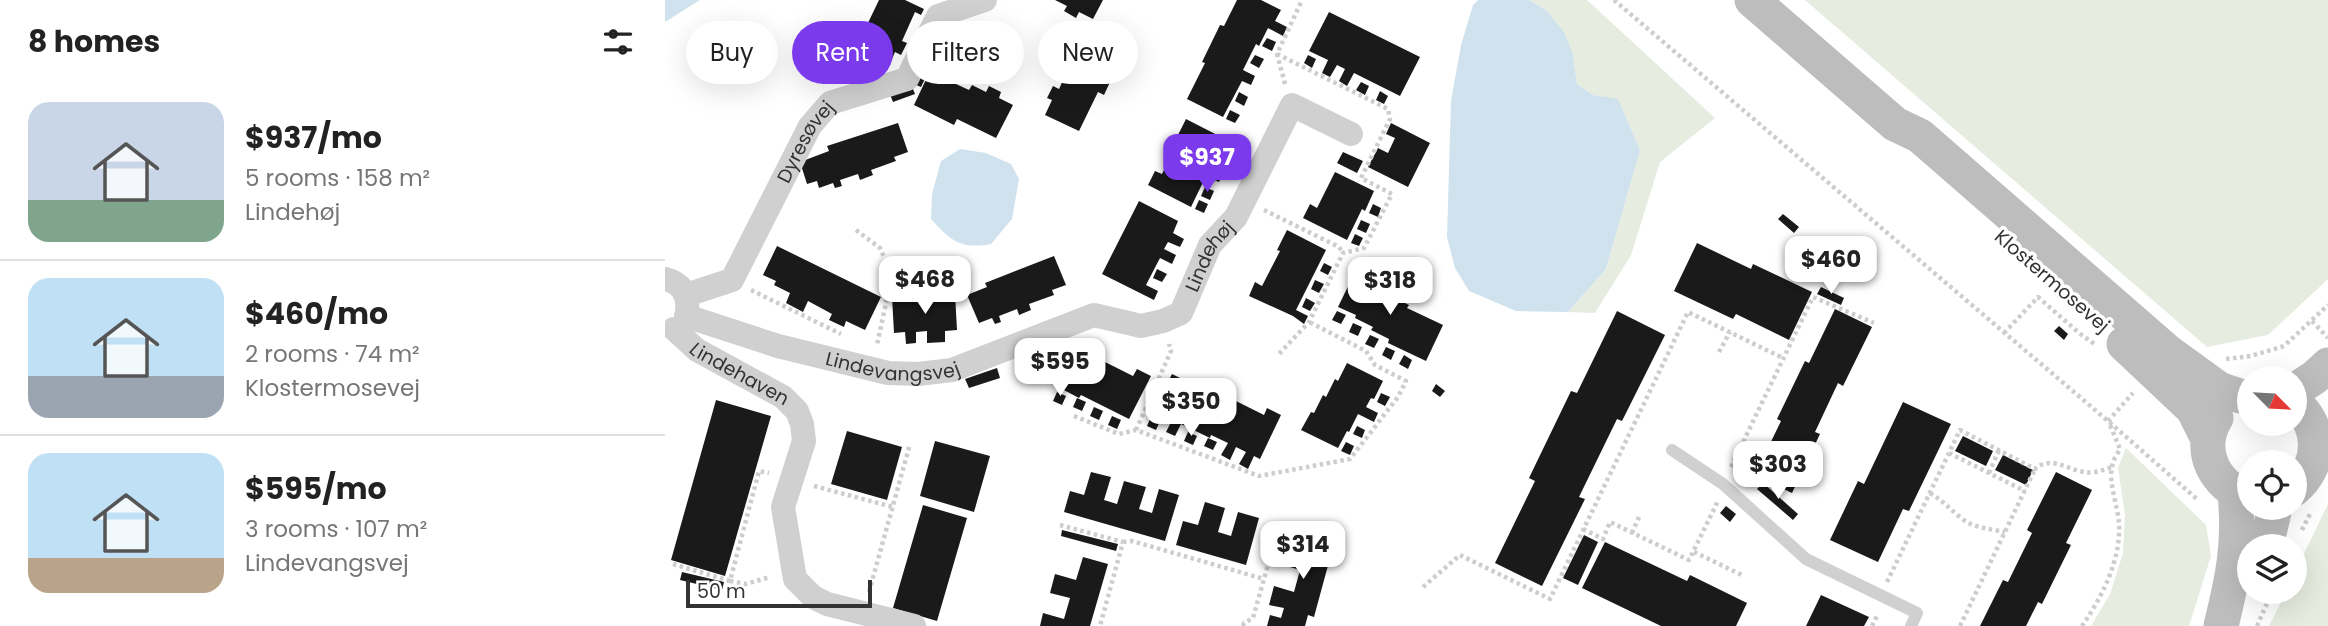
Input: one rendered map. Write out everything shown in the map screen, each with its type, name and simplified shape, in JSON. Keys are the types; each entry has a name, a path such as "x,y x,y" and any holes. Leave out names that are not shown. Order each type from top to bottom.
{"main road":[{"name":"Klostermosevej","path":"1752,0 1895,124 1920,136 2168,352 2219,389 2237,393"},
{"name":"Klostermosevej","path":"1895,124 1913,153 1986,224 2153,370 2193,409 2208,439 2208,455 2213,470 2222,483 2237,493"},
{"path":"2307,382 2328,365"},
{"path":"2208,439 2211,425 2219,413 2228,403 2237,398"},
{"path":"2307,474 2316,449 2312,414"},
{"path":"2221,626 2235,570 2238,520"},
{"path":"2243,626 2250,604"}],"street":[{"name":"Dyresøvej","path":"732,280 810,126 830,103 907,79 938,16 985,0"},
{"path":"1291,105 1351,134"},
{"name":"Lindehøj","path":"1163,321 1181,313 1210,245 1236,217 1291,105"},
{"name":"Lindehaven","path":"665,279 676,282 678,318 697,350 783,397 797,411 804,441 783,507 795,579 813,597 827,604 914,626"},
{"path":"678,318 732,280"},
{"name":"Lindevangsvej","path":"678,318 888,373 918,374 952,370 1094,315 1141,326 1163,321"}],"lane":[{"path":"1672,450 1723,484 1806,559 1917,613 1911,626"}],"path":[{"path":"1291,105 1277,54 1302,0"},
{"path":"1614,0 2201,503"},
{"path":"1277,54 1388,109 1390,119 1361,178 1392,194 1364,248 1343,253"},
{"path":"1244,200 1339,247 1343,253"},
{"path":"856,230 880,248 892,275 877,345"},
{"path":"1277,356 1309,322 1343,253"},
{"path":"732,280 849,338"},
{"path":"1723,484 1813,297 1874,323"},
{"path":"2004,333 2038,297 2079,333 2101,348"},
{"path":"2219,359 2251,356 2284,346 2328,304"},
{"path":"1423,587 1460,555 1550,599 1688,312 1783,358"},
{"path":"1136,430 1171,351 1163,321"},
{"path":"2312,321 2328,338"},
{"path":"1074,416 1119,434 1136,430 1259,476 1350,458 1398,397 1406,381 1375,365 1366,351 1309,322"},
{"path":"1719,352 1730,332"},
{"path":"868,343 886,347"},
{"path":"2108,421 2137,388"},
{"path":"2082,626 2100,597 2117,550 2119,526 2112,467 2120,449 2108,421"},
{"path":"1881,595 1960,430 2035,469"},
{"path":"863,613 910,444"},
{"path":"1989,474 1999,450"},
{"path":"1949,453 2025,491"},
{"path":"1960,626 2035,469 2051,463 2086,473 2112,467"},
{"path":"1930,493 1947,503 1963,520 1983,528 2005,532"},
{"path":"1583,529 1602,539 1610,522 1689,560 1719,498"},
{"path":"1632,533 1639,517"},
{"path":"1243,626 1253,618 1280,522"},
{"path":"1060,525 1123,542 1132,541 1264,579"},
{"path":"1100,626 1123,542"},
{"path":"1694,552 1744,576"},
{"path":"730,582 746,584 794,570"},
{"path":"2257,626 2267,604"},
{"path":"1872,626 1880,611"}],"shaded area":[{"path":"1529,0 1587,0 1715,118 1660,162 1631,255 1595,313 1568,312 1606,269 1640,150 1618,100 1593,95 1577,84 1573,55 1546,10"},
{"path":"1805,0 2328,0 2328,279 2268,335 2207,347"},
{"path":"2126,448 2206,525 2211,556 2189,626 2091,626 2110,594 2123,553 2125,515 2118,468"},
{"path":"2328,504 2328,626 2269,626 2280,604 2307,604 2307,547"}],"water":[{"path":"665,0 700,0 665,22"},
{"path":"1478,0 1529,0 1546,10 1564,32 1573,55 1577,84 1593,95 1618,99 1640,150 1606,269 1568,312 1516,311 1469,291 1455,268 1447,237 1451,101 1461,45 1473,5"},
{"path":"960,149 986,153 1011,164 1019,179 1012,219 991,244 972,245 958,242 931,219 932,194 941,161"}],"building":[{"path":"879,0 905,0 924,9 921,15 915,12 911,21 907,21 907,30 902,41 907,43 901,55 895,52 893,57 893,21 869,21"},
{"path":"1055,0 1103,0 1093,19 1079,12 1076,18 1064,11 1067,6"},
{"path":"1237,0 1261,0 1281,10 1275,21 1287,27 1283,36 1268,28 1259,46 1256,44 1243,70 1255,76 1251,85 1242,81 1223,117 1187,99 1220,25 1224,26"},
{"path":"1329,12 1420,57 1400,96 1354,73 1347,86 1339,81 1345,69 1337,65 1330,77 1322,73 1328,60 1309,51"},
{"path":"1267,38 1276,42 1272,51 1262,46"},
{"path":"1255,55 1264,59 1259,68 1250,63"},
{"path":"1308,55 1316,59 1312,68 1304,63"},
{"path":"1361,82 1369,86 1365,95 1356,90"},
{"path":"911,84 915,94 893,102 889,92"},
{"path":"924,84 956,84 969,90 972,85 986,92 989,86 1001,92 999,98 1013,105 996,138 957,119 954,125 914,105"},
{"path":"1061,84 1109,84 1104,95 1098,92 1079,131 1045,115 1052,100 1047,98 1053,86 1059,89"},
{"path":"1380,91 1388,96 1384,104 1376,100"},
{"path":"1239,92 1248,97 1244,106 1235,101"},
{"path":"1230,110 1240,115 1235,123 1226,119"},
{"path":"1186,119 1225,139 1220,150 1232,156 1228,165 1215,159 1211,168 1223,174 1219,182 1206,176 1191,207 1148,185 1155,171 1162,174"},
{"path":"898,123 908,152 894,157 896,161 871,170 873,175 860,180 858,174 840,180 842,186 835,188 833,183 819,188 817,181 807,184 800,162 829,151 827,146"},
{"path":"1391,123 1430,143 1408,187 1368,167 1378,148 1388,153 1395,138 1386,134"},
{"path":"1343,152 1363,161 1357,173 1337,163"},
{"path":"1335,172 1374,191 1347,240 1303,218 1310,204 1317,208"},
{"path":"1205,187 1214,191 1210,200 1201,196"},
{"path":"1199,200 1208,204 1204,213 1195,209"},
{"path":"1139,201 1178,221 1173,233 1184,239 1180,247 1168,242 1164,249 1176,255 1172,264 1160,258 1146,285 1158,291 1154,300 1102,274"},
{"path":"1373,204 1381,208 1378,217 1369,213"},
{"path":"1783,214 1799,227 1794,233 1778,219"},
{"path":"1361,220 1370,224 1366,233 1357,229"},
{"path":"1287,230 1326,250 1296,310 1308,316 1304,324 1293,316 1249,296 1255,282 1262,286 1280,251 1277,250"},
{"path":"1355,234 1363,238 1359,246 1351,243"},
{"path":"1697,243 1751,269 1753,264 1812,292 1789,340 1736,314 1733,319 1674,291"},
{"path":"777,246 881,297 865,330 846,321 844,327 829,320 832,314 808,301 803,312 786,303 790,293 774,285 776,281 763,275"},
{"path":"1054,256 1066,285 1052,290 1054,295 1029,304 1031,310 1019,315 1017,309 999,316 1001,322 995,324 992,318 979,323 967,295 987,287 985,283"},
{"path":"1324,263 1332,267 1328,275 1320,271"},
{"path":"1157,269 1167,274 1162,282 1153,278"},
{"path":"1356,270 1392,292 1391,296 1409,305 1407,308 1443,325 1426,361 1388,343 1389,339 1371,330 1373,327 1338,307"},
{"path":"1315,280 1324,284 1319,293 1311,289"},
{"path":"1821,287 1844,298 1841,305 1817,294"},
{"path":"955,294 957,330 945,331 945,342 927,343 927,331 916,332 916,343 906,344 905,332 894,333 892,297"},
{"path":"1306,298 1315,303 1310,311 1302,307"},
{"path":"1835,309 1872,327 1843,386 1838,383 1815,432 1820,434 1792,493 1755,475 1781,421 1777,419 1805,361 1809,363"},
{"path":"1337,311 1346,315 1341,324 1332,320"},
{"path":"1617,311 1665,335 1622,421 1617,419 1579,497 1585,499 1542,586 1495,563 1535,481 1529,478 1571,391 1577,393"},
{"path":"1353,323 1362,327 1358,336 1349,332"},
{"path":"2059,326 2068,334 2064,340 2054,331"},
{"path":"1370,335 1379,339 1374,348 1365,344"},
{"path":"1386,347 1395,351 1391,360 1382,355"},
{"path":"1079,349 1133,376 1137,369 1151,376 1129,419 1081,395 1079,398 1060,388"},
{"path":"1404,355 1412,360 1408,369 1399,364"},
{"path":"1347,363 1383,381 1374,399 1371,398 1366,407 1378,413 1374,422 1358,414 1338,448 1301,430 1323,395 1326,397 1335,379 1338,381"},
{"path":"997,368 1000,378 969,388 965,379"},
{"path":"1172,374 1226,401 1228,397 1264,415 1267,408 1281,415 1260,459 1254,456 1248,469 1239,464 1246,452 1236,447 1230,460 1221,455 1228,443 1211,435 1210,438 1181,424 1175,436 1166,432 1171,422 1152,413"},
{"path":"1436,384 1445,391 1440,397 1432,391"},
{"path":"1057,392 1066,396 1062,405 1053,401"},
{"path":"1381,393 1390,397 1385,406 1377,402"},
{"path":"1077,398 1086,402 1082,411 1073,407"},
{"path":"716,400 771,416 725,576 671,560"},
{"path":"1903,402 1951,424 1909,511 1903,509 1878,562 1830,540 1858,481 1864,484"},
{"path":"1094,407 1103,411 1099,420 1090,416"},
{"path":"1112,416 1121,420 1117,429 1108,425"},
{"path":"1151,417 1160,421 1156,430 1147,426"},
{"path":"1357,426 1365,430 1362,438 1353,434"},
{"path":"847,431 902,447 887,500 831,484"},
{"path":"1188,432 1197,436 1193,445 1184,441"},
{"path":"1963,436 1993,451 1986,466 1955,451"},
{"path":"1208,438 1217,442 1213,450 1204,446"},
{"path":"935,441 990,456 974,512 920,496"},
{"path":"1346,442 1354,446 1350,455 1341,451"},
{"path":"2003,455 2033,470 2026,485 1995,470"},
{"path":"1091,472 1111,477 1104,500 1117,504 1124,481 1146,487 1139,509 1152,513 1159,489 1179,495 1165,541 1064,512 1070,491 1084,495"},
{"path":"2056,472 2092,490 2066,543 2071,545 2042,604 2038,602 2026,626 1980,626 2003,580 2008,582 2032,533 2027,530"},
{"path":"1763,483 1798,514 1793,520 1757,489"},
{"path":"1205,502 1225,508 1218,532 1231,536 1238,512 1259,518 1246,565 1176,545 1183,521 1198,525"},
{"path":"923,505 967,518 937,621 893,608"},
{"path":"1726,506 1736,514 1730,522 1720,513"},
{"path":"1311,529 1336,536 1314,617 1308,615 1305,626 1267,626 1270,615 1281,618 1284,608 1269,605 1274,586 1294,592 1300,570 1280,564 1285,547 1305,552"},
{"path":"1062,530 1118,544 1116,551 1061,536"},
{"path":"1584,535 1598,542 1578,585 1563,578"},
{"path":"1605,542 1687,581 1690,575 1747,603 1736,626 1661,626 1582,588"},
{"path":"1083,557 1108,564 1090,626 1040,626 1043,613 1064,619 1070,598 1050,593 1055,574 1076,580"},
{"path":"682,572 724,582 722,590 680,580"},
{"path":"1821,595 1869,617 1864,626 1806,626"}]}
